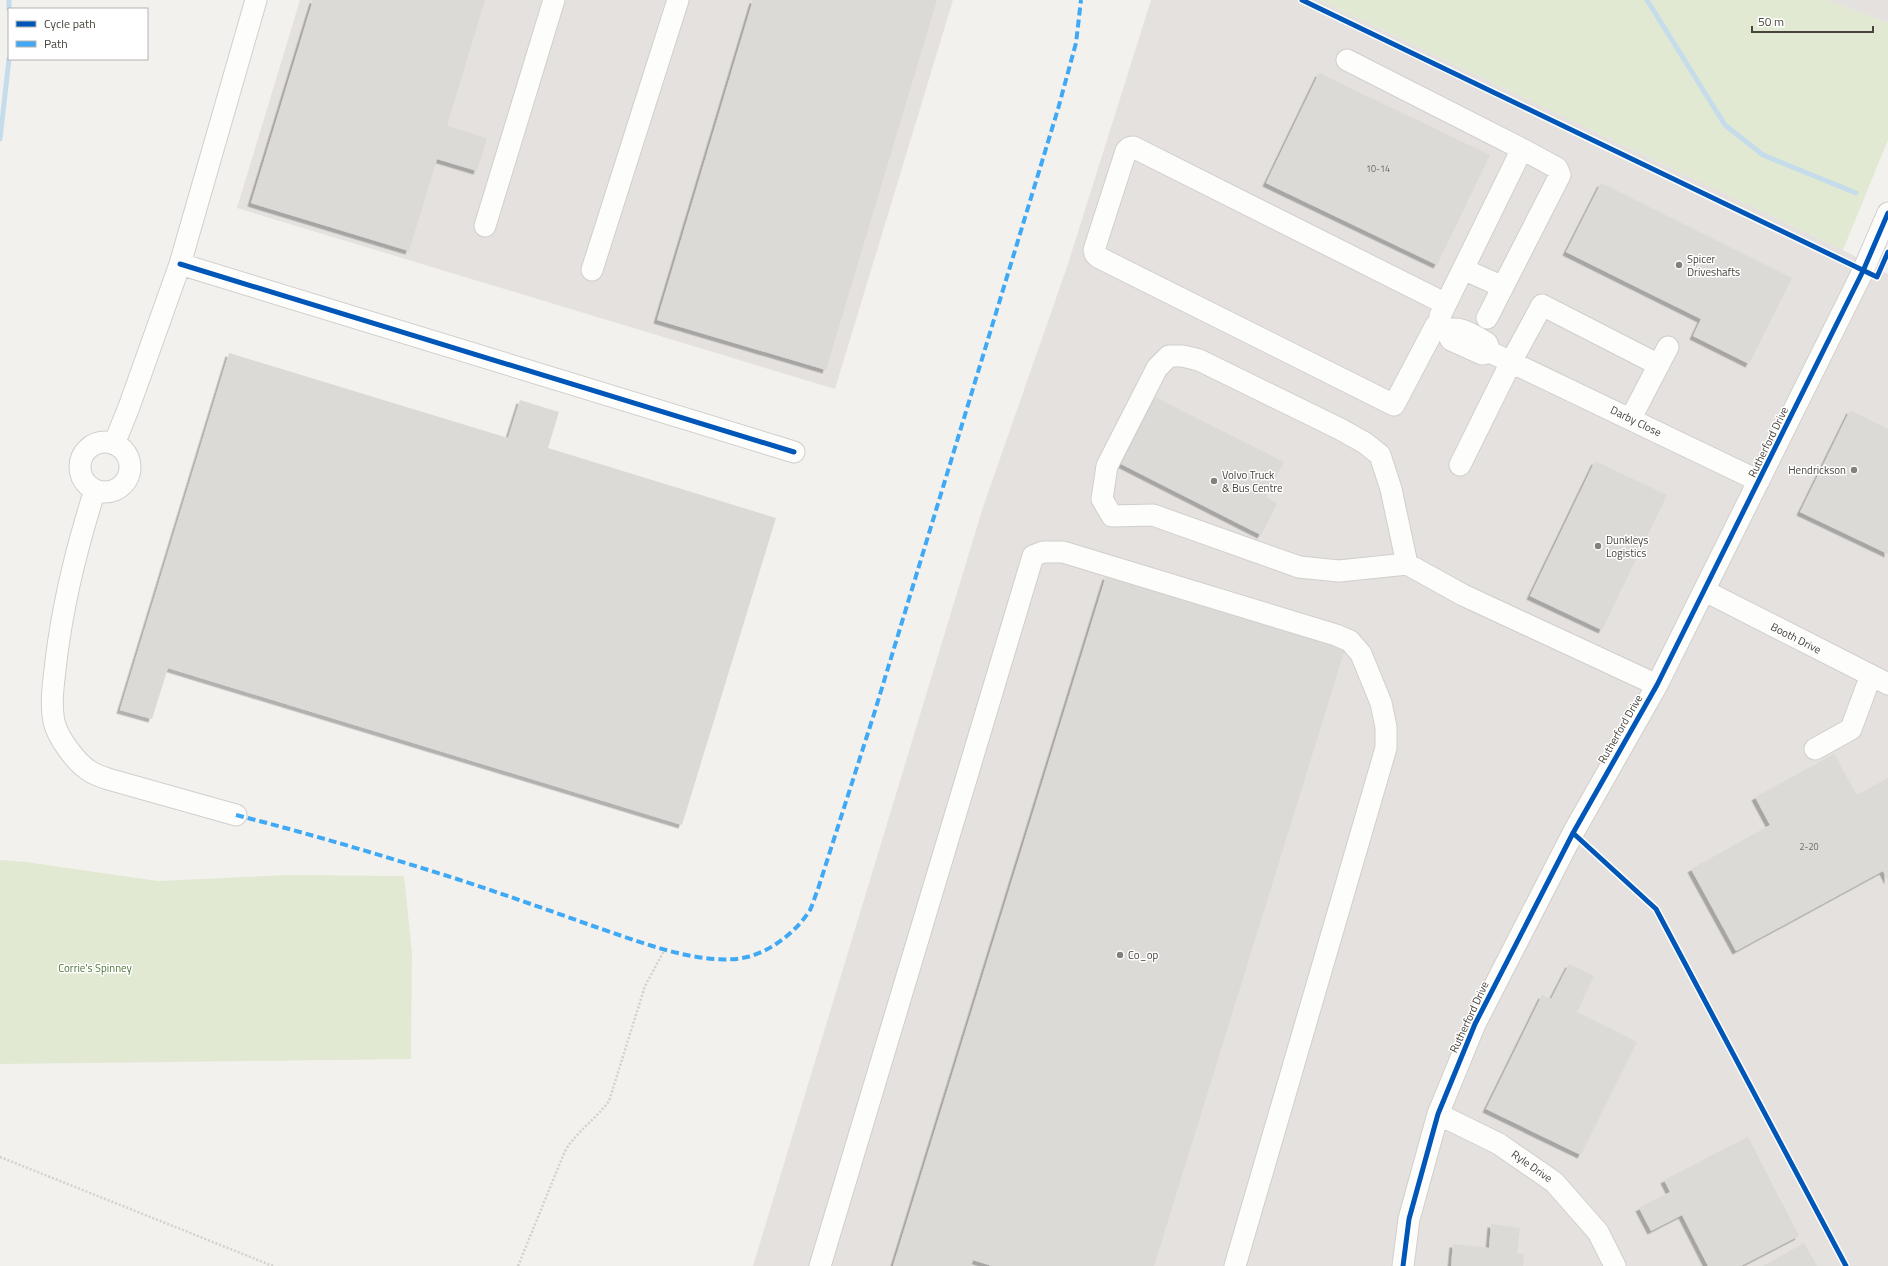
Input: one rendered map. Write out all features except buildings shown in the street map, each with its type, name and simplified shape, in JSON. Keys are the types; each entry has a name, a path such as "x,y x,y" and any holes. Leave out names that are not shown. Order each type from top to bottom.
{"street":[{"path":"114,444 130,407 180,264 256,0"},
{"path":"485,226 554,0"},
{"path":"592,270 678,0"},
{"path":"1347,60 1557,168 1560,175 1487,318"},
{"path":"1446,304 1133,147 1126,151 1094,250 1098,257 1394,405 1441,327 1446,304 1522,149"},
{"name":"Rutherford Drive","path":"1403,1266 1409,1220 1438,1114 1475,1024 1573,833 1657,685 1705,591 1863,271 1888,214"},
{"path":"180,264 794,452"},
{"path":"1464,269 1503,287"},
{"path":"1460,465 1511,362 1542,305 1664,356 1630,418"},
{"name":"Darby Close","path":"1441,327 1451,340 1482,354 1490,352 1759,481"},
{"path":"1407,564 1387,471 1380,454 1340,429 1199,360 1183,356 1168,356 1157,368 1107,466 1102,499 1112,516 1152,516 1299,567 1339,571 1407,564 1463,595 1657,685"},
{"path":"103,442 114,444 124,451 128,457 129,473 120,486 104,492 95,490 88,485 81,474 80,462 83,454 95,444 103,442"},
{"path":"95,490 80,536 68,590 58,648 52,698 55,722 64,745 90,772 108,779 236,816"},
{"path":"820,1266 1033,556 1043,552 1063,552 1350,640 1361,654 1382,703 1386,727 1386,748 1235,1266"},
{"name":"Booth Drive","path":"1705,591 1880,680"},
{"path":"1815,749 1852,729 1880,680"},
{"name":"Ryle Drive","path":"1438,1114 1499,1144 1554,1182 1598,1232 1615,1266"}],"path":[{"path":"518,1266 565,1151 572,1139 600,1114 609,1101 645,986 665,949"},
{"path":"0,1157 273,1266"}],"shaded area":[{"path":"300,0 953,0 835,389 237,208"},
{"path":"1151,0 1320,0 1843,250 1888,274 1888,1266 753,1266 983,507 1068,264"},
{"path":"1826,0 1888,0 1888,23"}],"green space":[{"path":"1320,0 1826,0 1888,23 1888,140 1843,250"},
{"name":"Corrie's Spinney","path":"0,860 26,862 158,881 289,875 404,876 412,953 411,1059 0,1064"}],"waterway":[{"path":"9,0 9,8"},
{"path":"1647,0 1725,125 1763,155 1856,193"},
{"path":"0,139 9,60"}],"marked path":[{"path":"236,815 430,870 649,945 690,956 710,959 747,957 766,950 791,933 805,918 812,905 874,714 1058,109 1076,43 1081,0"}],"cycle path":[{"path":"1302,0 1877,277 1888,252"},
{"path":"1403,1266 1409,1219 1438,1114 1475,1024 1573,833 1657,685 1863,271 1888,213"},
{"path":"180,264 794,452"},
{"path":"1573,833 1656,909 1846,1266"}],"place":[{"name":"Spicer Driveshafts","path":"1679,265"},
{"name":"Hendrickson","path":"1854,470"},
{"name":"Volvo Truck & Bus Centre","path":"1214,481"},
{"name":"Dunkleys Logistics","path":"1598,546"},
{"name":"Co_op","path":"1120,955"}]}
